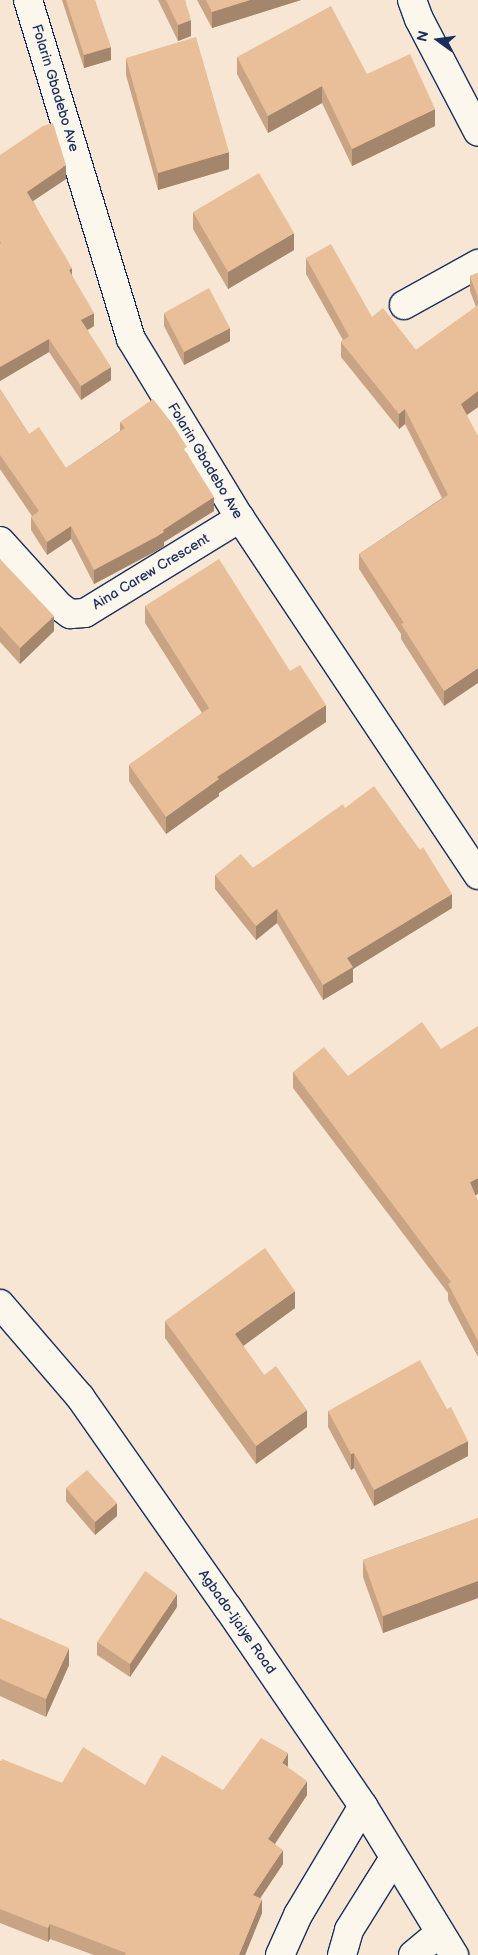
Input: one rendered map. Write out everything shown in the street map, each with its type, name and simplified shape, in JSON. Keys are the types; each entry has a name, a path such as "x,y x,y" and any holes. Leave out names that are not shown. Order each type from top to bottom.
{"street":[{"name":"Folarin Gbadebo Ave","path":"28,0 131,339 240,518 478,876"},
{"path":"412,0 419,19 478,132"},
{"path":"404,305 478,264"},
{"name":"Aina Carew Crescent","path":"0,541 59,606 70,614 85,613 240,518"},
{"name":"Agbado-Ijaiye Road","path":"0,1304 80,1397 363,1806 454,1955"},
{"path":"280,1955 298,1915 363,1806"},
{"path":"342,1955 349,1930 394,1858"},
{"path":"412,1955 439,1933"}],"building":[{"path":"66,0 95,0 111,47 84,55"},
{"path":"166,0 185,0 191,20 178,25"},
{"path":"206,0 250,0 212,12"},
{"path":"331,6 367,74 410,54 435,109 352,149 322,86 268,116 237,57"},
{"path":"196,37 229,152 158,173 126,58"},
{"path":"53,123 66,165 27,192 72,268 69,270 94,313 81,320 111,367 81,386 49,339 0,367 0,155 43,126"},
{"path":"259,173 294,233 228,272 193,212"},
{"path":"331,244 372,317 383,308 416,350 478,305 478,391 461,404 478,436 478,668 444,691 401,624 404,623 359,554 448,495 405,409 399,414 341,342 349,336 306,258"},
{"path":"478,273 478,298 470,276"},
{"path":"209,288 230,328 184,352 164,313"},
{"path":"0,389 29,434 39,427 66,468 125,428 120,422 153,399 187,447 184,449 214,497 163,530 164,532 156,537 94,570 71,526 47,542 31,517 39,511 0,455"},
{"path":"0,559 54,616 20,648 0,626"},
{"path":"219,559 290,671 300,665 326,705 217,777 219,779 166,817 129,765 209,708 145,606"},
{"path":"374,786 420,850 423,847 452,894 347,958 353,967 323,985 277,909 256,926 215,875 241,854 253,868 343,804 345,808"},
{"path":"422,1022 441,1049 478,1026 478,1178 470,1182 478,1201 478,1341 448,1284 451,1282 293,1072 324,1047 348,1076"},
{"path":"265,1248 295,1291 235,1334 264,1375 276,1366 307,1410 256,1446 165,1321"},
{"path":"420,1360 447,1409 451,1407 468,1441 374,1490 354,1453 351,1454 328,1411"},
{"path":"87,1470 117,1503 95,1522 66,1488"},
{"path":"478,1518 478,1581 383,1616 363,1560"},
{"path":"145,1571 177,1594 130,1664 97,1642"},
{"path":"0,1618 69,1648 46,1699 0,1679"},
{"path":"261,1738 288,1753 282,1763 307,1781 268,1839 283,1850 253,1895 262,1899 239,1955 125,1955 126,1953 50,1924 48,1928 0,1909 0,1761 2,1759 62,1783 83,1747 145,1785 162,1755 223,1790"}]}
